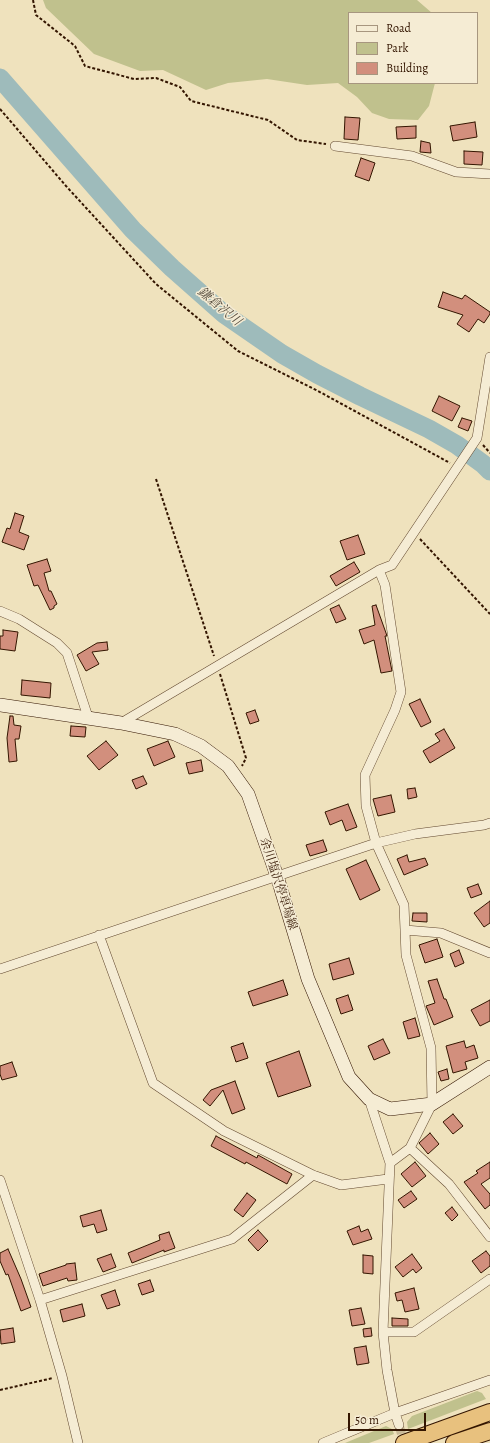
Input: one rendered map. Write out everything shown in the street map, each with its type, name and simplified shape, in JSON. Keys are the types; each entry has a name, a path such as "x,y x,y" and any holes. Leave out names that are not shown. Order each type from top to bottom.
{"highway":[{"path":"404,1443 490,1412"},
{"path":"454,1443 490,1431"}],"main road":[{"name":"余川塩沢停車場線","path":"0,705 121,723 175,734 201,746 228,766 248,794 277,876 308,979 349,1077 369,1099 390,1109 432,1104 490,1067"}],"street":[{"path":"335,146 412,156 456,172 490,174"},
{"path":"121,723 379,570 392,564 477,438 490,357"},
{"path":"379,570 385,585 401,692 395,710 365,775 366,806 376,843 404,905 406,955 431,1048 432,1104 410,1148 390,1163"},
{"path":"0,611 19,618 67,652 88,718"},
{"path":"0,969 376,843 415,834 484,826 490,823"},
{"path":"405,930 441,932 490,953"},
{"path":"99,935 153,1083 224,1131 313,1175 341,1185 388,1180"},
{"path":"369,1099 390,1163 388,1180 383,1332 387,1370 395,1413 399,1425"},
{"path":"410,1148 449,1184 490,1237"},
{"path":"40,1300 232,1239 313,1175"},
{"path":"0,1180 40,1300 62,1376 78,1443"},
{"path":"383,1332 414,1332 490,1279"},
{"path":"322,1443 395,1413 490,1380"}],"path":[{"path":"33,0 36,15 75,46 85,66 134,79 156,78 180,87 190,101 268,120 297,140 335,146"},
{"path":"0,109 66,186 156,284 238,351 318,390 458,467"},
{"path":"156,479 246,758 236,778"},
{"path":"414,532 490,614"},
{"path":"0,1390 62,1376"}],"green space":[{"path":"43,0 417,0 431,12 348,12 348,84 435,84 429,106 418,120 389,119 372,113 357,97 338,83 307,85 267,79 228,83 206,90 163,70 140,71 94,54 46,8"},
{"path":"477,1391 482,1393 486,1399 408,1429 407,1422 412,1416"},
{"path":"386,1426 392,1429 394,1434 369,1443 345,1443"}],"building":[{"path":"345,117 360,118 358,140 344,139"},
{"path":"475,122 477,137 453,141 450,126"},
{"path":"416,126 416,138 397,139 396,127"},
{"path":"421,141 430,143 431,153 420,152"},
{"path":"464,151 483,152 482,165 464,164"},
{"path":"361,158 375,163 369,181 355,176"},
{"path":"443,292 462,299 465,295 490,312 490,314 484,323 478,319 469,332 457,324 463,315 438,307"},
{"path":"439,396 460,406 452,421 432,411"},
{"path":"462,418 472,421 468,431 458,427"},
{"path":"15,513 24,516 19,532 29,536 24,550 2,542 7,528 10,529"},
{"path":"358,535 365,554 347,560 340,541"},
{"path":"47,559 51,571 44,573 49,591 51,591 57,604 50,610 38,585 34,586 27,565"},
{"path":"354,562 360,572 336,586 330,576"},
{"path":"339,605 346,619 336,623 330,609"},
{"path":"376,605 387,636 385,636 392,671 381,673 374,640 364,644 359,630 375,625 372,606"},
{"path":"3,630 18,632 15,651 0,649 0,636 3,636"},
{"path":"107,642 108,650 92,652 99,664 86,671 77,655 97,643"},
{"path":"22,680 51,683 50,698 21,695"},
{"path":"420,699 431,722 421,727 409,704"},
{"path":"255,710 259,721 250,724 246,713"},
{"path":"10,716 13,716 14,725 21,726 19,739 15,739 17,761 9,762 7,738"},
{"path":"71,726 86,727 85,737 70,736"},
{"path":"444,729 455,748 430,763 423,751 440,741 435,734"},
{"path":"106,741 118,755 99,770 87,756"},
{"path":"168,741 175,757 154,766 147,749"},
{"path":"201,760 203,771 189,774 186,763"},
{"path":"143,776 147,784 136,789 132,780"},
{"path":"415,788 417,797 408,799 407,789"},
{"path":"391,795 395,812 378,816 373,799"},
{"path":"348,804 357,827 346,831 342,820 330,825 325,812"},
{"path":"323,840 327,851 310,856 306,845"},
{"path":"407,855 409,862 425,858 428,865 404,875 397,859"},
{"path":"366,860 380,890 360,900 346,869"},
{"path":"478,884 482,894 471,898 467,888"},
{"path":"490,901 490,923 484,927 474,913"},
{"path":"413,913 427,913 427,922 412,921"},
{"path":"437,939 443,957 425,963 419,945"},
{"path":"459,950 464,963 455,967 450,954"},
{"path":"349,958 354,974 333,980 329,964"},
{"path":"437,979 444,999 446,999 453,1017 434,1025 426,1006 435,1003 428,981"},
{"path":"283,980 288,995 253,1006 248,992"},
{"path":"348,995 353,1010 341,1014 336,999"},
{"path":"490,1000 490,1021 480,1026 471,1010"},
{"path":"415,1018 420,1036 408,1039 403,1022"},
{"path":"383,1039 390,1053 374,1060 368,1046"},
{"path":"464,1041 466,1048 474,1045 478,1058 465,1062 467,1069 453,1073 446,1046"},
{"path":"243,1043 248,1058 236,1062 231,1047"},
{"path":"299,1051 311,1086 278,1097 266,1063"},
{"path":"12,1062 17,1076 2,1080 0,1066"},
{"path":"447,1069 449,1079 441,1081 438,1072"},
{"path":"235,1081 245,1109 232,1114 223,1090 210,1106 203,1100 211,1090"},
{"path":"453,1114 463,1126 453,1134 443,1122"},
{"path":"430,1133 439,1144 428,1154 419,1143"},
{"path":"216,1136 257,1158 258,1155 292,1174 287,1184 246,1162 245,1164 211,1146"},
{"path":"415,1162 426,1176 412,1187 401,1174"},
{"path":"490,1162 490,1178 481,1184 490,1194 490,1205 485,1209 464,1182 478,1173 476,1171"},
{"path":"411,1191 417,1199 404,1208 398,1200"},
{"path":"247,1193 256,1200 243,1217 234,1210"},
{"path":"452,1207 458,1215 452,1221 445,1213"},
{"path":"101,1210 107,1230 97,1233 94,1224 83,1227 80,1216"},
{"path":"359,1226 361,1232 368,1229 372,1239 353,1245 347,1231"},
{"path":"258,1230 268,1241 258,1251 248,1240"},
{"path":"169,1232 175,1248 164,1252 164,1250 132,1263 128,1253 160,1240 159,1235"},
{"path":"8,1249 31,1307 21,1311 8,1274 6,1275 0,1261 0,1253"},
{"path":"486,1251 490,1256 490,1266 481,1273 472,1261"},
{"path":"111,1254 116,1267 103,1272 97,1259"},
{"path":"412,1254 422,1268 416,1273 413,1269 403,1277 395,1267"},
{"path":"363,1255 373,1256 373,1274 363,1273"},
{"path":"75,1263 77,1280 68,1281 67,1278 43,1286 39,1274 66,1264"},
{"path":"150,1280 154,1291 142,1295 138,1284"},
{"path":"414,1288 419,1309 405,1312 402,1300 397,1301 395,1293"},
{"path":"115,1290 120,1305 107,1309 101,1295"},
{"path":"82,1304 85,1316 63,1322 60,1310"},
{"path":"361,1308 365,1324 352,1326 349,1310"},
{"path":"392,1318 408,1319 408,1326 392,1326"},
{"path":"13,1328 15,1342 1,1344 0,1330"},
{"path":"371,1328 372,1336 364,1337 363,1329"},
{"path":"366,1346 369,1363 357,1365 354,1348"}],"waterway":[{"name":"鎌倉沢川","path":"0,78 133,230 172,268 224,314 282,354 317,374 429,429 457,445 490,471"}],"tunnel":[{"path":"399,1425 404,1443"}]}
